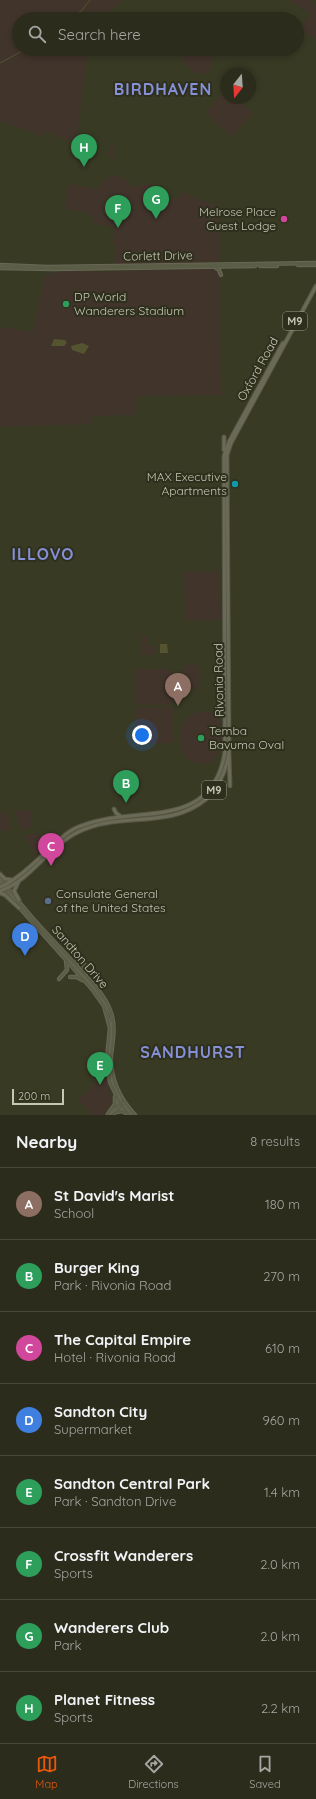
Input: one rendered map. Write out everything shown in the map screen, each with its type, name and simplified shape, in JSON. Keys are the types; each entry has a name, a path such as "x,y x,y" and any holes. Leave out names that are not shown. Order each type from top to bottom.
{"main road":[{"name":"Corlett Drive","path":"0,267 316,264"},
{"name":"Corlett Drive","path":"0,267 38,269 316,264"},
{"path":"211,267 219,269 221,275"},
{"name":"Oxford Road","path":"225,467 224,456 229,442 316,282"},
{"name":"Oxford Road","path":"225,467 231,443 316,286"},
{"path":"224,437 224,456"},
{"name":"Rivonia Road","path":"0,892 1,886 7,886 26,874 67,838 89,827 112,822 170,816 193,808 210,795 217,787 223,774 229,753 225,467"},
{"name":"Rivonia Road","path":"7,886 12,880 70,831 90,822 104,819 163,813 186,807 200,798 217,779 223,763 225,752 225,467"},
{"path":"223,763 226,756 227,742 229,740"},
{"path":"229,753 230,786"},
{"path":"104,819 110,816 114,810 117,815 124,817"},
{"path":"19,900 14,893 15,889 26,874"},
{"path":"0,875 6,880 12,880"},
{"name":"Sandton Drive","path":"0,875 7,886 104,997 111,1012 114,1032 112,1070 115,1085 122,1104 135,1115"},
{"name":"Sandton Drive","path":"1,886 102,1001 108,1017 110,1034 108,1068 110,1082 115,1095 129,1115"},
{"path":"0,892 8,897 19,908"},
{"path":"68,957 77,963 83,964 83,972 87,978"},
{"path":"59,979 68,968 64,958"},
{"path":"70,977 79,978 92,988"},
{"path":"108,1114 116,1102 115,1095"},
{"path":"113,1114 122,1104"},
{"path":"108,1114 122,1104"},
{"path":"113,1114 122,1111 129,1115"}],"shaded area":[{"path":"0,0 123,0 108,12 12,12 12,56 87,56 76,143 44,131 42,136 0,121"},
{"path":"289,0 314,0 312,3 316,6 316,40 304,32 304,22 310,13"},
{"path":"181,56 212,56 212,66 208,72 201,74 192,71 181,60"},
{"path":"220,97 220,104 243,104 253,113 232,136 211,119 212,118 206,112"},
{"path":"81,142 88,145 85,148 108,156 110,146 114,147 113,158 81,147"},
{"path":"115,175 124,178 134,187 147,184 163,187 170,199 179,197 182,192 219,207 218,262 116,265 114,262 116,246 112,241 114,227 93,224 93,218 89,216 90,213 64,209 69,184 98,189 103,181"},
{"path":"215,269 219,272 221,395 137,396 136,415 92,416 91,424 0,427 0,327 33,332 45,275 61,271 87,270 87,273"},
{"path":"54,339 65,340 67,343 64,346 51,346"},
{"path":"82,343 89,346 84,354 72,350 71,346"},
{"path":"220,571 221,620 185,621 184,572"},
{"path":"142,636 148,636 148,646 156,646 156,654 142,655"},
{"path":"160,644 167,644 168,653 160,653"},
{"path":"184,665 199,665 199,689 184,689"},
{"path":"134,669 172,669 173,704 136,705"},
{"path":"173,707 174,743 137,744 135,708"},
{"name":"Temba Bavuma Oval","path":"202,711 215,714 219,718 221,724 221,742 216,758 208,763 202,764 185,756 182,750 180,737 186,720 195,713"},
{"path":"31,810 32,827 20,829 15,814 17,811"},
{"path":"8,812 10,830 0,831 0,814"},
{"path":"38,833 48,846 36,856 24,835"},
{"path":"101,1056 103,1056 104,1071 112,1100 109,1108 103,1115 92,1115 78,1100 97,1081"}],"waterway":[{"path":"79,12 90,0"},
{"path":"0,63 13,56"}],"place":[{"name":"Planet Fitness","path":"84,167"},
{"name":"Wanderers Club","path":"156,219"},
{"name":"Melrose Place Guest Lodge","path":"284,219"},
{"name":"Crossfit Wanderers","path":"118,228"},
{"name":"DP World Wanderers Stadium","path":"66,304"},
{"name":"MAX Executive Apartments","path":"235,484"},
{"name":"St David's Marist","path":"178,706"},
{"name":"Temba Bavuma Oval","path":"201,738"},
{"name":"Burger King","path":"126,803"},
{"name":"The Capital Empire","path":"51,866"},
{"name":"Consulate General of the United States","path":"48,901"},
{"name":"Sandton City","path":"25,956"},
{"name":"Sandton Central Park","path":"100,1085"}],"district":[{"name":"BIRDHAVEN","path":"163,89"},
{"name":"ILLOVO","path":"43,554"},
{"name":"SANDHURST","path":"193,1052"}]}
